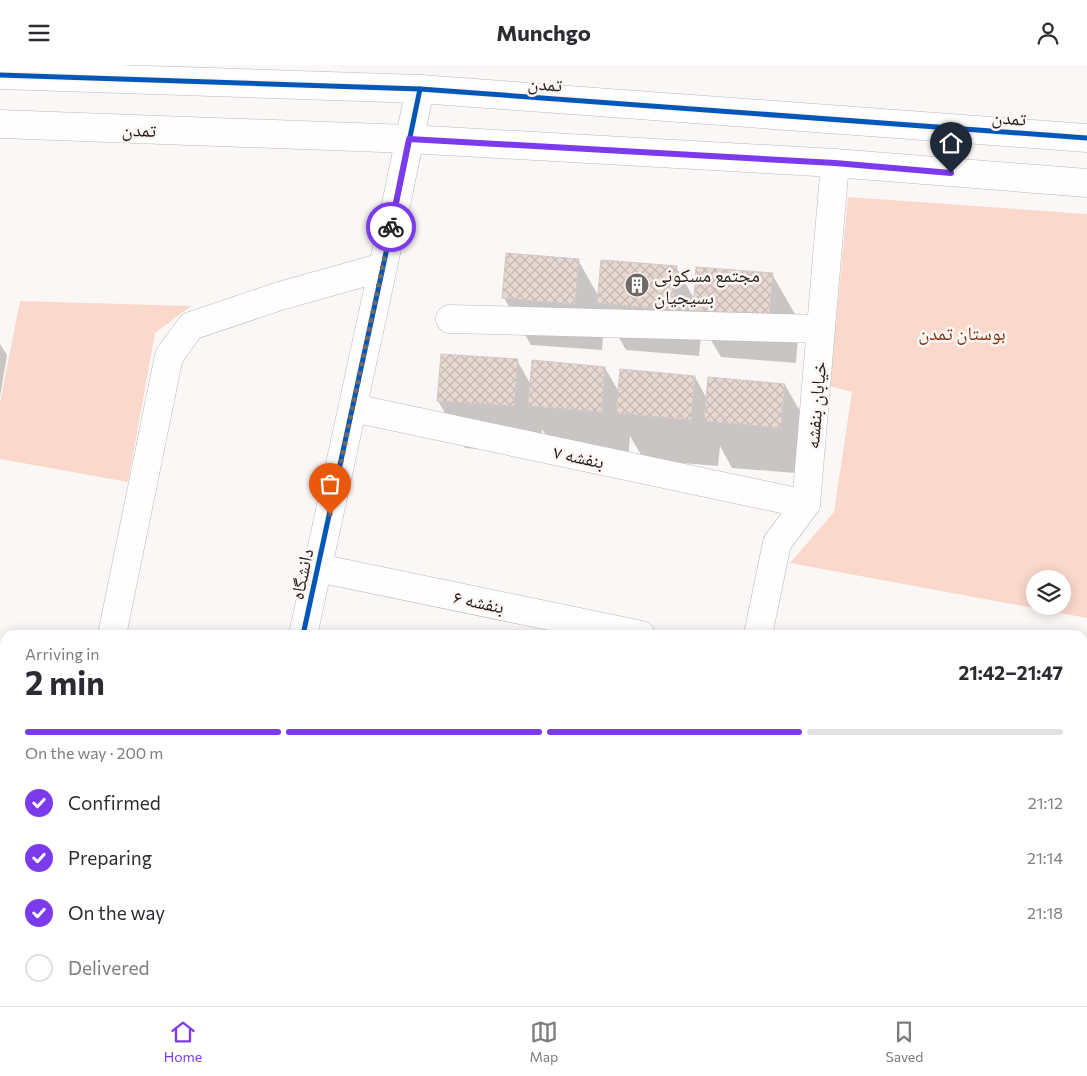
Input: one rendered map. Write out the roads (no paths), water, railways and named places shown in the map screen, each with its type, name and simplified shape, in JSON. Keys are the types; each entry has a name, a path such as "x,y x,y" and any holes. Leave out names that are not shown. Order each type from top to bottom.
{"street":[{"name":"تمدن","path":"0,75 420,89 1087,138"},
{"name":"دانشگاه","path":"304,630 384,267 420,89"},
{"name":"تمدن","path":"0,124 409,139 835,163 1087,183"},
{"name":"خیابان بنفشه","path":"806,504 835,163"},
{"path":"113,630 169,356 191,326 280,296 384,267"},
{"path":"450,319 821,329"},
{"name":"بنفشه ۷","path":"353,408 806,504"},
{"path":"759,630 777,543 806,504"},
{"name":"بنفشه ۶","path":"318,567 617,630"}],"place":[{"name":"مجتمع مسکونی بسیجیان","path":"637,285"}],"park label":[{"name":"بوستان تمدن","path":"962,332"}]}
